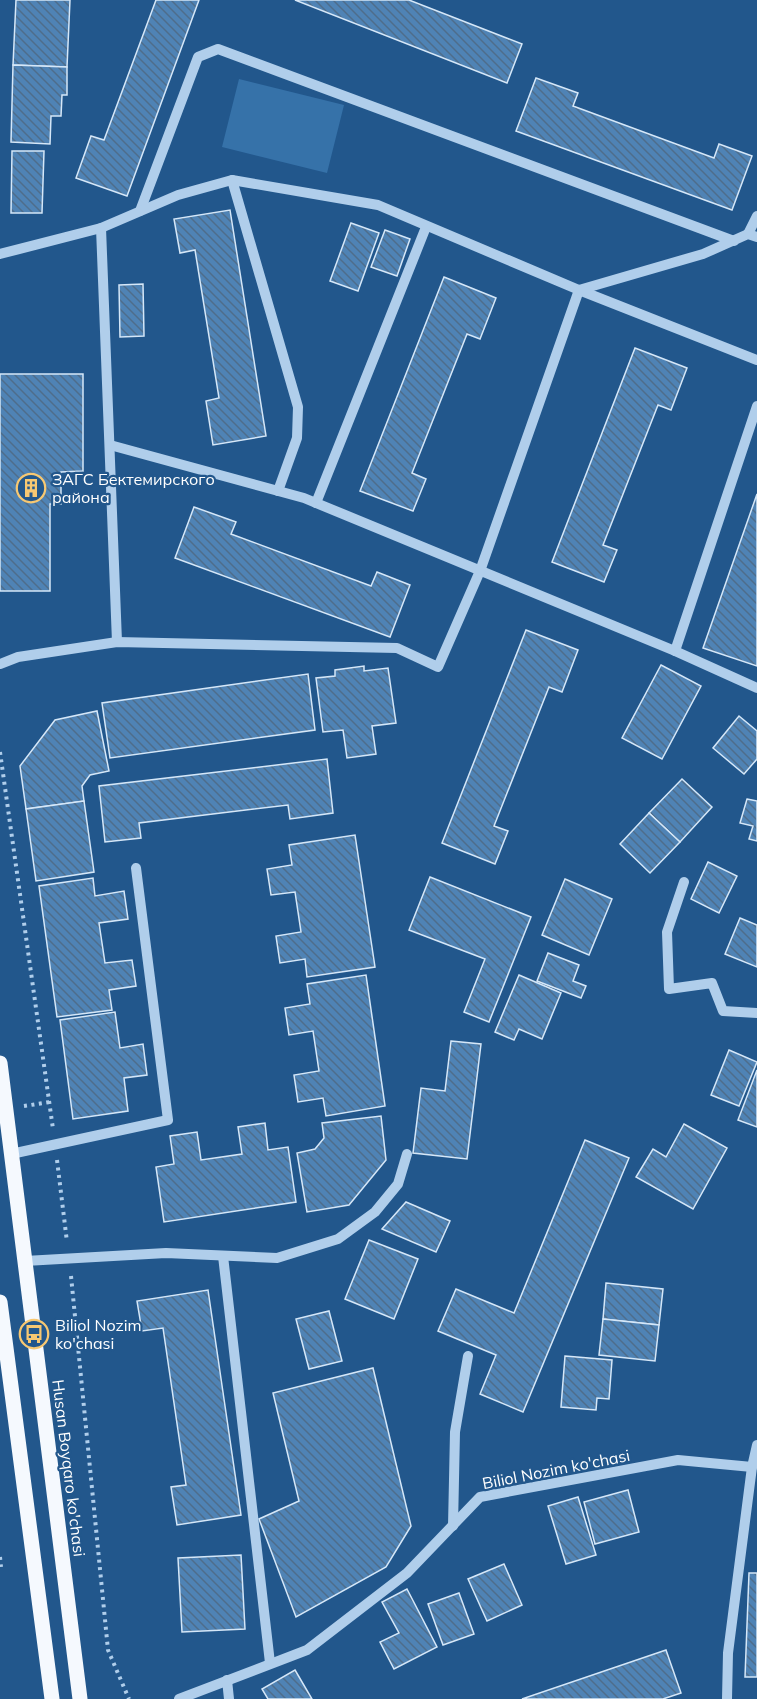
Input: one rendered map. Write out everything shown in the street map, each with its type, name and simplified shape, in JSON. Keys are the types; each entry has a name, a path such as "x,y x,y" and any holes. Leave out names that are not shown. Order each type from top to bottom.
{"main road":[{"name":"Husan Boyqaro ko'chasi","path":"0,1063 80,1699"},
{"path":"0,1302 52,1699"}],"street":[{"path":"140,211 198,57 218,49 734,241"},
{"path":"232,180 298,407 297,438 278,491"},
{"path":"0,254 101,228 178,195 232,180 378,206 579,290 757,360"},
{"path":"579,290 703,255 734,241 753,236 757,216"},
{"path":"316,503 426,227"},
{"path":"101,228 117,642"},
{"path":"0,664 18,657 117,642 397,648 438,667 480,571 579,290"},
{"path":"675,651 757,406"},
{"path":"110,446 316,503 675,651 757,688"},
{"path":"11,1154 168,1120 136,868"},
{"path":"684,882 667,932 669,989 712,983 723,1011 757,1013"},
{"path":"25,1261 166,1253 277,1258 338,1239 375,1212 398,1184 407,1154"},
{"path":"223,1256 270,1664"},
{"path":"453,1526 455,1432 468,1356"},
{"path":"727,1699 728,1653 752,1467 757,1445"},
{"name":"Biliol Nozim ko'chasi","path":"180,1699 307,1650 407,1573 480,1497 678,1460 752,1467"},
{"path":"227,1680 229,1699"}],"path":[{"path":"0,752 69,1258 108,1650 129,1699"},
{"path":"0,1557 2,1567"}],"shaded area":[{"path":"239,79 344,105 327,173 222,147"}],"building":[{"path":"16,0 70,0 67,67 13,65"},
{"path":"156,0 199,0 127,196 76,178 91,136 104,140"},
{"path":"295,0 409,0 522,44 507,83"},
{"path":"13,65 67,67 67,95 62,95 61,116 51,116 50,144 11,142"},
{"path":"536,78 578,93 573,106 714,158 719,144 752,156 732,210 516,131"},
{"path":"12,151 44,151 42,213 11,213"},
{"path":"230,210 266,436 213,445 206,401 219,398 195,250 180,253 174,219"},
{"path":"351,223 379,233 358,291 330,281"},
{"path":"385,230 410,239 397,276 371,267"},
{"path":"444,277 496,298 480,339 467,334 412,473 426,479 413,511 360,491"},
{"path":"143,284 144,336 120,337 119,285"},
{"path":"635,348 687,368 671,410 658,405 603,545 617,550 604,582 552,562"},
{"name":"ЗАГС Бектемирского района","path":"0,374 83,374 83,471 61,472 61,504 50,504 50,591 0,591"},
{"path":"757,494 757,666 703,648"},
{"path":"194,507 236,522 231,534 371,586 377,572 410,585 390,637 175,558"},
{"path":"526,630 578,650 562,692 549,687 494,826 508,831 495,864 442,843"},
{"path":"661,665 701,686 662,759 622,738"},
{"path":"364,666 364,671 388,668 396,723 372,726 376,754 347,758 343,730 323,732 316,678 335,676 335,670"},
{"path":"308,674 315,730 110,758 102,703"},
{"path":"97,711 109,771 90,775 82,786 84,801 26,809 20,766 55,720"},
{"path":"739,716 757,731 757,759 744,774 713,748"},
{"path":"327,759 333,813 290,819 288,805 139,823 141,838 105,842 99,786"},
{"path":"682,779 712,807 680,842 649,813"},
{"path":"747,799 757,801 757,841 749,839 753,826 740,823"},
{"path":"84,801 94,872 36,881 26,809"},
{"path":"649,813 680,842 650,873 620,844"},
{"path":"355,835 375,967 307,977 305,959 280,963 276,936 301,932 295,892 271,895 267,869 292,865 289,845"},
{"path":"708,862 737,876 719,913 691,899"},
{"path":"430,877 531,917 489,1022 464,1012 485,959 409,930"},
{"path":"93,878 95,896 124,891 128,919 99,923 105,963 132,960 136,986 109,990 112,1010 57,1017 39,886"},
{"path":"565,879 612,899 589,955 542,935"},
{"path":"740,918 757,925 757,967 725,954"},
{"path":"548,953 579,965 573,981 586,986 581,998 537,981"},
{"path":"366,975 385,1106 326,1116 323,1098 298,1102 294,1075 319,1071 313,1031 289,1035 285,1008 310,1004 307,984"},
{"path":"519,975 561,993 542,1039 519,1029 514,1040 495,1032"},
{"path":"115,1012 120,1048 143,1044 147,1075 124,1078 128,1111 73,1119 60,1020"},
{"path":"451,1041 481,1044 467,1159 413,1153 421,1088 445,1091"},
{"path":"729,1050 757,1062 739,1106 711,1095"},
{"path":"757,1070 757,1127 738,1120"},
{"path":"381,1116 386,1160 349,1205 307,1212 297,1153 315,1149 324,1138 322,1123"},
{"path":"265,1123 268,1150 288,1147 296,1202 164,1222 156,1167 174,1164 170,1136 197,1132 201,1160 242,1154 238,1127"},
{"path":"684,1124 727,1148 693,1209 636,1177 653,1149 666,1157"},
{"path":"585,1140 629,1158 523,1412 480,1394 496,1355 438,1331 456,1289 514,1313"},
{"path":"406,1202 450,1221 436,1252 382,1229"},
{"path":"369,1240 418,1259 394,1319 345,1299"},
{"path":"606,1283 663,1289 659,1325 603,1319"},
{"path":"208,1290 241,1515 177,1525 171,1487 186,1485 163,1328 142,1331 137,1301"},
{"path":"329,1311 342,1361 309,1369 296,1319"},
{"path":"603,1319 659,1325 655,1361 599,1355"},
{"path":"565,1356 612,1360 609,1399 597,1398 596,1410 561,1407"},
{"path":"373,1368 411,1526 386,1567 296,1617 259,1519 299,1501 273,1393"},
{"path":"628,1490 639,1532 595,1544 584,1502"},
{"path":"578,1497 596,1555 566,1564 548,1506"},
{"path":"241,1555 245,1629 182,1632 178,1558"},
{"path":"504,1564 522,1605 487,1621 468,1579"},
{"path":"749,1573 757,1573 757,1677 745,1677"},
{"path":"407,1589 437,1647 394,1669 380,1642 399,1633 382,1602"},
{"path":"459,1593 474,1634 443,1645 428,1604"},
{"path":"666,1650 681,1693 663,1699 522,1699"},
{"path":"295,1670 312,1699 268,1699 262,1689"}],"place":[{"name":"ЗАГС Бектемирского района","path":"31,488"},
{"name":"Biliol Nozim ko'chasi","path":"34,1334"}]}
